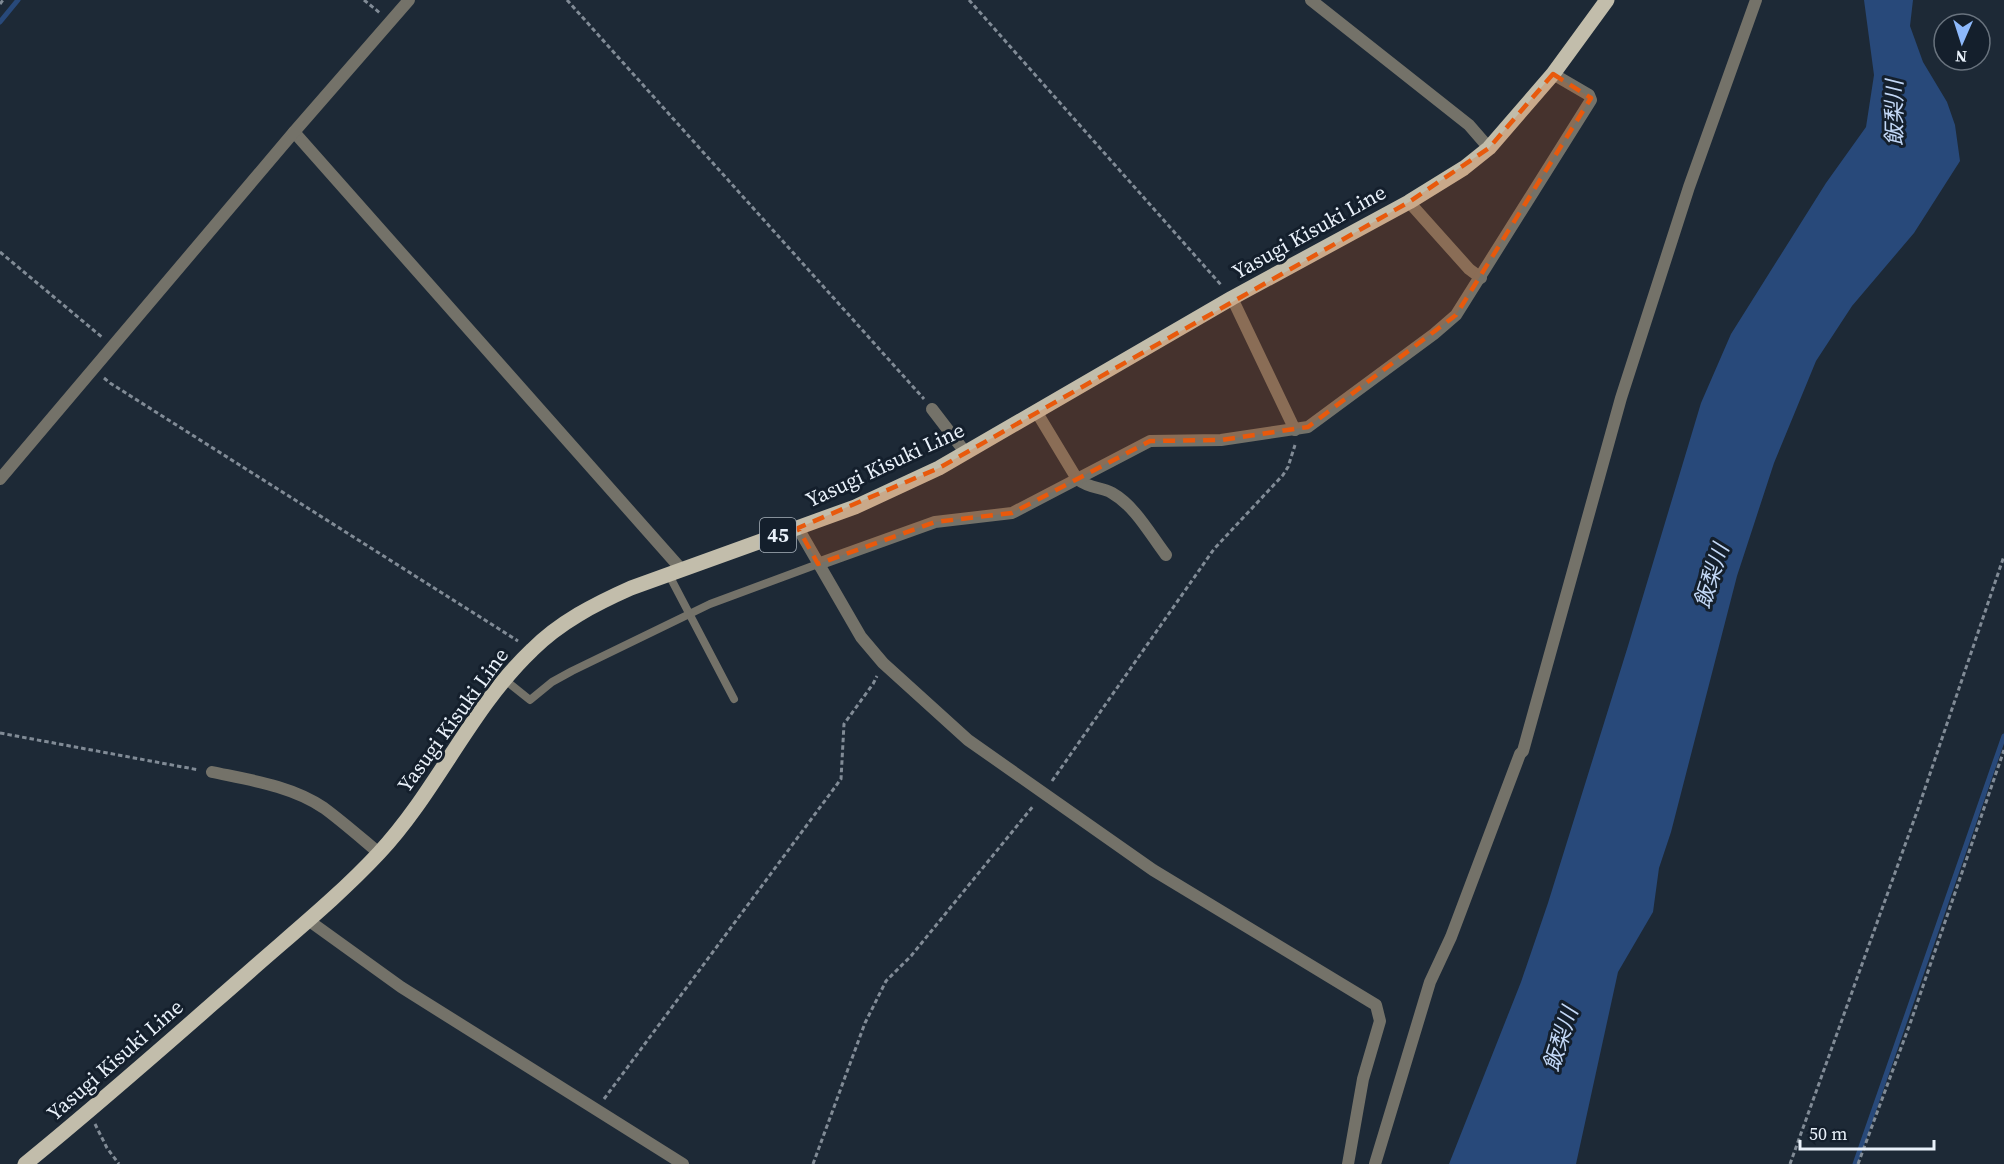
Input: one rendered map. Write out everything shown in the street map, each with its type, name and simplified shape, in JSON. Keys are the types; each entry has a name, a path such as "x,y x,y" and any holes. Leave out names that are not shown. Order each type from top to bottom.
{"main road":[{"name":"Yasugi Kisuki Line","path":"25,1164 90,1112 308,920 378,854 420,802 474,720 505,680 532,649 551,633 599,602 855,507 939,468 1232,298 1409,202 1464,168 1489,148 1553,74 1607,0"}],"street":[{"path":"0,479 409,0"},
{"path":"1311,0 1469,125 1489,148"},
{"path":"1375,1164 1430,982 1451,937 1523,751 1621,398 1689,187 1756,0"},
{"path":"818,564 935,522 1012,513 1150,441 1221,440 1308,427 1451,322 1481,278 1591,100 1589,95 1553,74"},
{"path":"294,132 675,573"},
{"path":"1409,202 1469,269 1481,278"},
{"path":"1232,298 1295,430"},
{"path":"932,409 965,452"},
{"path":"1036,411 1077,479 1087,486 1113,493 1130,509 1166,555"},
{"path":"798,528 861,638 882,663 968,740 1152,870 1376,1005 1380,1021 1363,1079 1348,1164"},
{"path":"212,772 274,786 313,802 331,813 378,854"},
{"path":"308,920 401,987 683,1164"}],"lane":[{"path":"505,680 530,700 552,682 572,671 690,614 818,564"},
{"path":"675,573 690,614 734,699"}],"path":[{"path":"0,4 3,0"},
{"path":"364,0 390,22"},
{"path":"567,0 932,409"},
{"path":"969,0 1232,298"},
{"path":"0,252 114,346"},
{"path":"105,379 532,649"},
{"path":"813,1164 865,1023 886,981 911,956 1043,794 1214,549 1283,476 1295,444 1295,430"},
{"path":"1790,1164 1918,809 2004,556"},
{"path":"596,1111 841,779 844,724 873,684 882,663"},
{"path":"0,733 212,772"},
{"path":"1858,1164 1911,1021 2004,750"},
{"path":"90,1112 107,1148 118,1164"}],"highlighted area":[{"path":"1553,74 1591,98 1456,315 1308,427 1221,440 1150,441 1012,513 935,522 818,564 798,528 939,468 1409,202 1489,148"}],"water":[{"name":"飯梨川","path":"1864,0 1913,0 1910,26 1923,62 1947,102 1955,125 1960,161 1914,233 1852,306 1816,361 1774,463 1737,576 1671,832 1659,868 1653,912 1618,972 1576,1164 1449,1164 1521,982 1548,903 1701,403 1731,334 1826,183 1866,127 1874,75"}],"waterway":[{"path":"0,22 18,0"},
{"path":"1855,1164 2004,736"}]}
